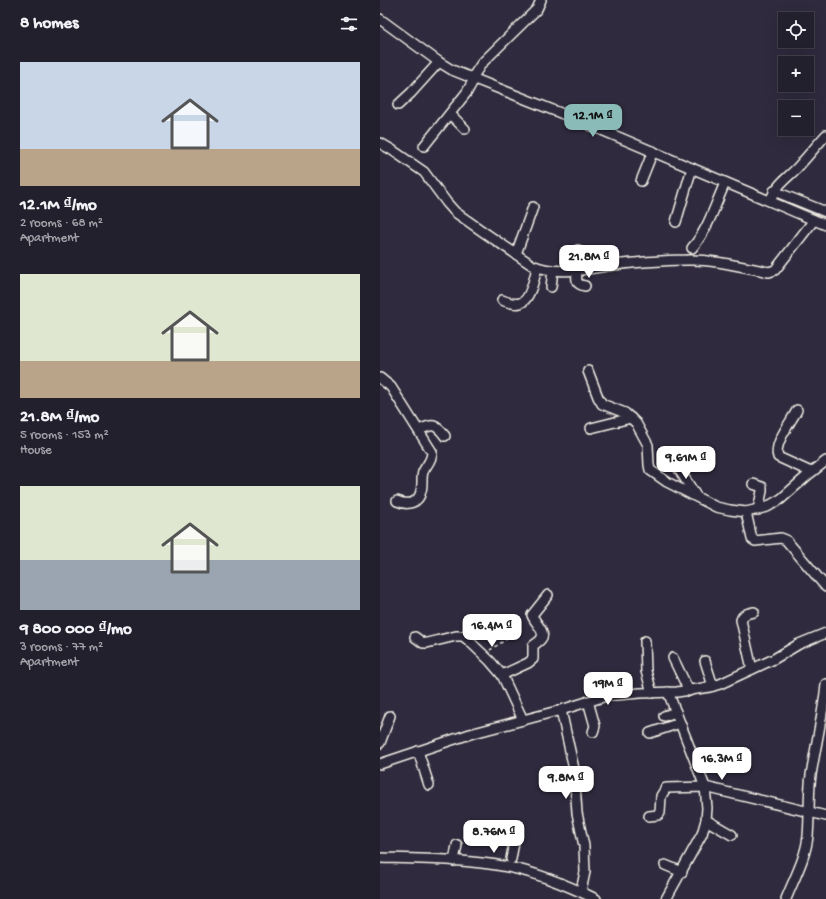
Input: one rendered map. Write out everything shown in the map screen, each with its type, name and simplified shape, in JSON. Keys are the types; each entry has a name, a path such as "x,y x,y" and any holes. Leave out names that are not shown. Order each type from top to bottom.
{"street":[{"path":"424,146 470,88 482,63 537,9 542,0"},
{"path":"380,19 452,70 692,168 826,225"},
{"path":"398,105 412,94 439,62"},
{"path":"450,114 465,129"},
{"path":"770,201 774,191 781,182 796,169 826,135"},
{"path":"380,143 418,167 430,179 442,197 455,212 537,267 553,270 575,270 628,263 688,260 769,272 779,265 814,220"},
{"path":"641,182 653,152"},
{"path":"676,222 692,168"},
{"path":"692,248 704,231 725,182"},
{"path":"774,191 826,212"},
{"path":"516,254 533,207"},
{"path":"578,250 575,270 579,285 585,286"},
{"path":"502,300 514,303 524,301 528,297 537,267"},
{"path":"551,287 553,270"},
{"path":"588,371 602,404 625,413 636,423 648,445 650,470 660,478 716,506 746,512 767,507 781,499 811,472 826,461"},
{"path":"380,378 391,387 430,448 432,457 423,472 419,497 411,504 403,504 397,501"},
{"path":"797,410 777,445 776,452 778,457 811,472"},
{"path":"590,428 631,418"},
{"path":"419,430 434,425 438,427 445,436"},
{"path":"675,462 696,496"},
{"path":"753,484 762,487 758,510"},
{"path":"746,512 752,539 781,538 786,540 826,587"},
{"path":"502,675 528,663 533,659 533,646 542,639 543,635 532,615 548,596"},
{"path":"752,669 741,620 742,616 754,612"},
{"path":"380,764 470,734 561,710 588,701 615,695 689,691 713,686 774,659 803,642 826,633"},
{"path":"415,637 423,643 427,643 456,636 463,636 484,655 502,675 523,720"},
{"path":"646,641 646,671 652,693"},
{"path":"673,658 689,691"},
{"path":"705,661 713,686"},
{"path":"786,899 801,863 808,837 808,812 811,776 826,684"},
{"path":"666,899 702,834 706,820 705,787 668,692"},
{"path":"588,701 595,726 593,732"},
{"path":"561,710 574,769 577,813 584,846 585,872 581,891"},
{"path":"664,716 676,712"},
{"path":"380,743 390,716"},
{"path":"650,733 680,723"},
{"path":"418,751 429,785"},
{"path":"649,816 658,815 660,813 661,796 666,788 705,787 826,816"},
{"path":"706,820 732,835"},
{"path":"510,864 516,831"},
{"path":"454,861 457,845"},
{"path":"380,858 510,864 560,882 596,899"},
{"path":"665,864 682,872"}],"path":[{"path":"484,655 506,639"}]}
